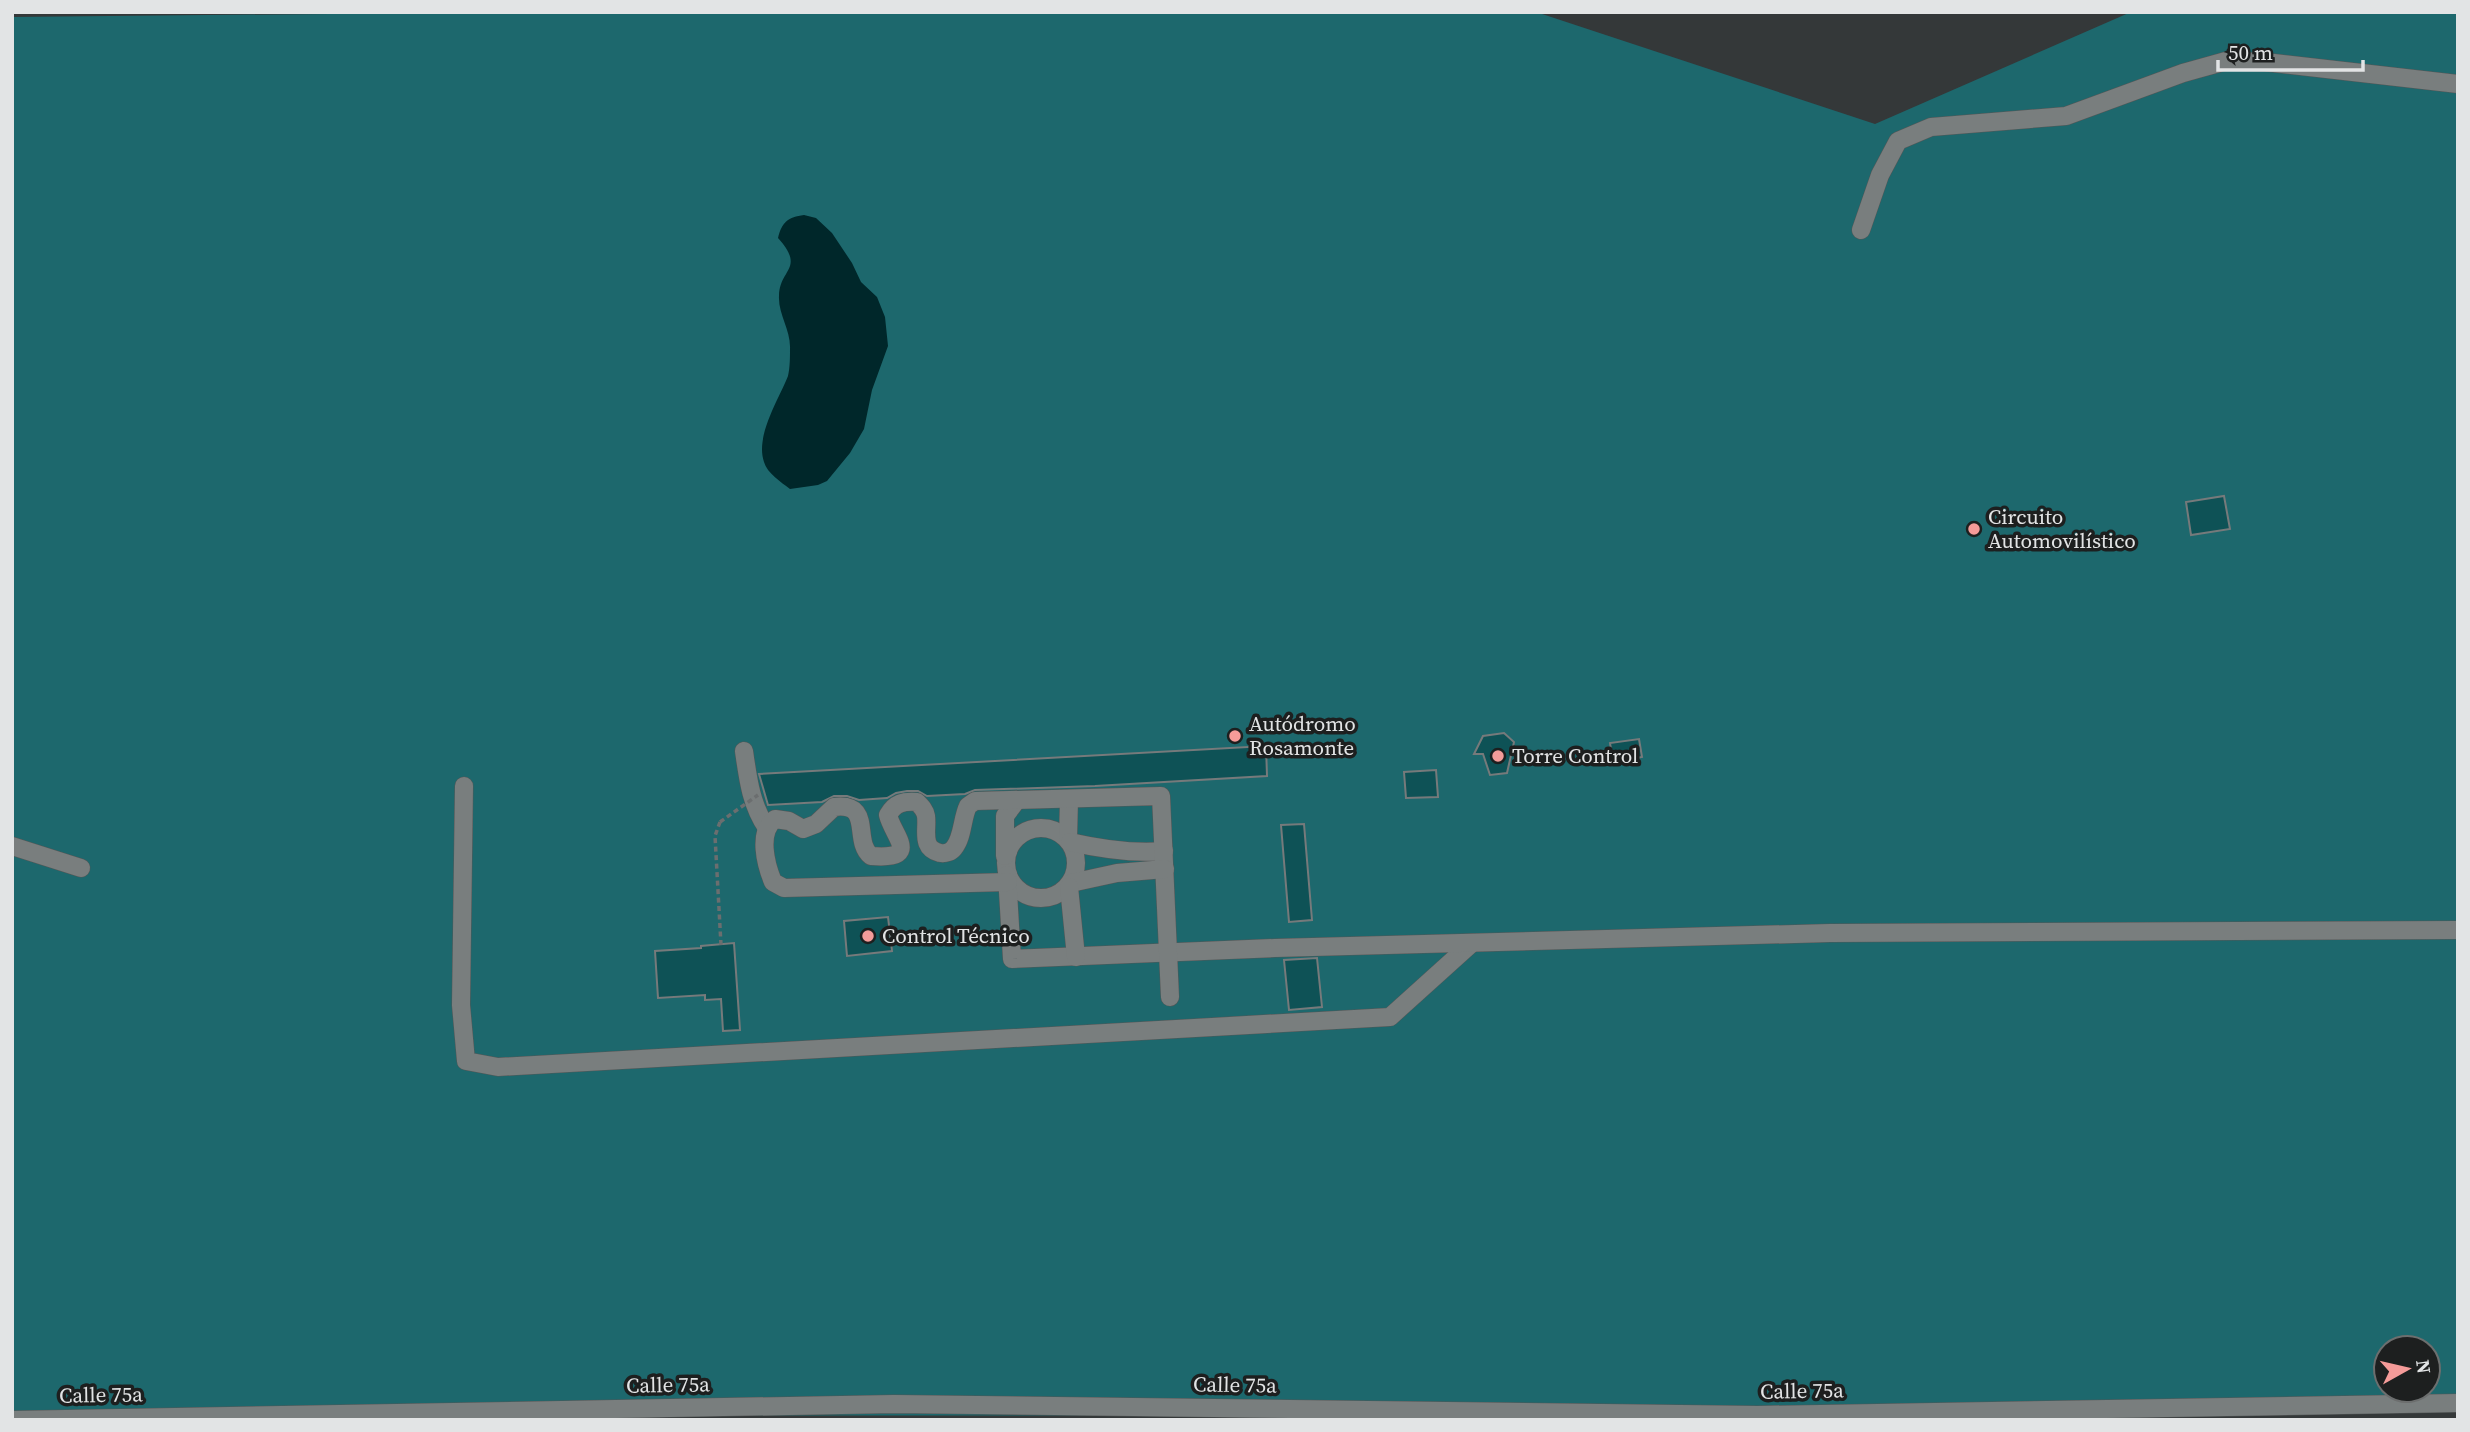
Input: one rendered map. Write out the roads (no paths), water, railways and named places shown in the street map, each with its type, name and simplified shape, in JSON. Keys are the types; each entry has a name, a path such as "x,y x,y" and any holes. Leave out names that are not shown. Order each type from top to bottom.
{"street":[{"path":"1861,230 1880,175 1898,142 1931,127 2066,116 2183,73 2226,61 2264,62 2458,84"},
{"path":"744,751 748,783 757,813 767,828"},
{"path":"464,786 461,1005 466,1061 498,1067 1390,1017 1472,943"},
{"path":"1006,872 784,888 773,882 769,872 765,853 767,828 775,819 783,819 803,828 810,827 834,807 848,807 861,820 865,851 871,856 892,855 898,852 901,844 888,815 892,807 899,803 917,802 926,815 925,840 929,847 938,853 947,853 954,849 968,806 975,802 1161,796 1171,997"},
{"path":"1069,799 1069,841 1077,860 1070,885 1076,957"},
{"path":"1017,800 1005,816 1012,959 1830,933 2458,930"},
{"path":"1164,851 1145,853 1113,850 1069,841 1057,831 1034,828 1021,834 1011,844 1006,872 1019,892 1044,900 1058,896 1070,885 1117,873 1165,869"},
{"path":"12,846 81,868"},
{"name":"Calle 75a","path":"12,1420 895,1412 1758,1417 2317,1413 2458,1403"}],"place":[{"name":"Circuito Automovilístico","path":"1974,529"},
{"name":"Autódromo Rosamonte","path":"1235,736"},
{"name":"Torre Control","path":"1498,756"},
{"name":"Control Técnico","path":"868,936"}]}
